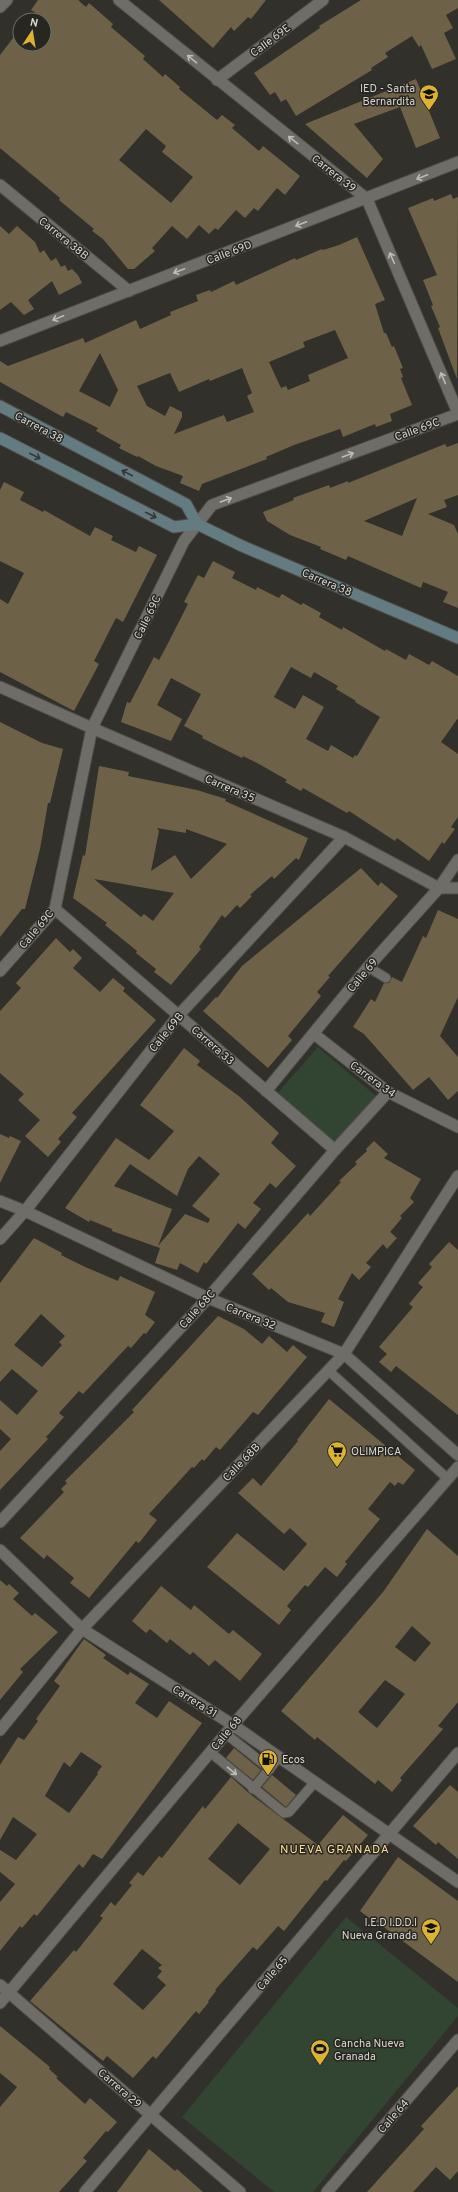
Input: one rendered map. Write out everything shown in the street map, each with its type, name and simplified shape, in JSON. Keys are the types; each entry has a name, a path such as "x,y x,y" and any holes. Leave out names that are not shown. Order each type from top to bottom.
{"main road":[{"name":"Carrera 38","path":"0,406 186,504 197,524 242,546 458,638"},
{"path":"0,438 174,527 197,524"}],"street":[{"path":"0,8 6,0"},
{"name":"Carrera 39","path":"119,0 216,80 367,198 458,414"},
{"name":"Calle 69E","path":"216,80 323,0"},
{"name":"Calle 69D","path":"0,341 458,162"},
{"name":"Carrera 38B","path":"0,185 128,290"},
{"name":"Calle 69C","path":"0,971 55,909 92,728 184,541 197,524 212,506 458,414"},
{"name":"Carrera 35","path":"0,686 92,728 344,836 439,888 458,888"},
{"name":"Calle 69B","path":"0,1239 25,1211 178,1016 344,836"},
{"name":"Calle 69","path":"266,1091 368,967 439,888 458,860"},
{"name":"Carrera 33","path":"55,909 335,1150"},
{"name":"Carrera 34","path":"314,1034 388,1092 458,1127"},
{"name":"Calle 68C","path":"0,1522 208,1298 335,1150 388,1092"},
{"name":"Calle 68B","path":"0,1730 82,1629 344,1354 458,1176"},
{"name":"Carrera 32","path":"0,1202 25,1211 208,1298 344,1354 458,1455"},
{"name":"Calle 68","path":"0,2003 233,1725 458,1467"},
{"name":"Carrera 31","path":"0,1550 82,1629 233,1725 458,1882"},
{"name":"Calle 65","path":"85,2192 458,1753"},
{"name":"Carrera 29","path":"0,1985 240,2192"},
{"name":"Calle 64","path":"327,2192 458,2040"}],"lane":[{"path":"368,967 386,978"},
{"path":"329,1371 448,1479"},
{"path":"226,1734 270,1769"},
{"path":"210,1752 284,1813 289,1812 315,1782"},
{"path":"253,1789 279,1757"}],"green space":[{"path":"318,1047 377,1097 335,1142 276,1095"},
{"name":"Cancha Nueva Granada","path":"346,1917 458,2008 458,2016 313,2192 274,2192 182,2117"}],"building":[{"path":"38,0 78,0 86,7 89,3 113,24 111,27 145,56 143,59 163,77 165,74 180,87 179,89 217,120 222,115 235,125 232,128 259,151 263,146 300,176 285,195 277,188 258,211 254,208 245,218 236,210 218,230 215,228 209,234 199,225 187,239 172,226 152,248 155,251 134,269 128,269 103,239 92,231 94,229 59,200 60,198 0,148 0,55 12,39 12,52 52,52 52,12 34,12 31,10","holes":["146,129 166,146 162,152 193,177 171,203 119,160"]},
{"path":"159,0 266,0 251,19 248,17 234,31 231,27 213,48"},
{"path":"361,0 458,0 458,8 446,15 453,28 444,33 456,59 432,69 421,45 419,47 412,36 385,53 388,57 371,68 372,70 296,116 286,99 281,102 275,92 270,95 254,73 320,28 319,26"},
{"path":"416,79 440,138 416,148 400,107 354,124 383,159 367,178 305,124"},
{"path":"451,194 453,199 458,197 457,379 438,328 440,327 431,306 433,305 423,280 437,275 408,208 433,198 434,201"},
{"path":"0,226 9,234 17,226 35,242 40,253 44,250 51,261 56,258 61,267 65,265 68,271 72,269 78,275 82,283 59,295 52,281 28,300 34,309 24,315 11,302 0,310"},
{"path":"357,237 385,300 375,304 384,333 386,333 392,347 394,346 403,368 400,369 403,377 401,378 412,405 390,414 392,421 376,427 375,424 343,437 340,429 294,445 266,457 267,459 202,484 199,491 180,483 183,476 156,466 119,448 121,445 96,431 98,428 66,412 63,417 0,382 0,361 8,366 83,338 85,343 136,320 140,329 171,315 170,312 198,301 196,295 210,290 211,292 234,281 236,285 295,258 296,260 322,249 323,250","holes":["335,330 348,358 308,375 310,381 288,390 286,386 281,388 269,362 305,347 303,342","100,353 118,390 110,407 79,391","242,368 252,393 247,396 254,412 227,422 224,415 174,434 182,417 182,412 170,406 165,416 147,406 137,386 170,373 179,392 209,379 210,381"]},
{"path":"458,443 458,495 444,500 447,507 428,514 454,525 458,534 458,608 443,602 448,592 423,582 421,588 348,556 346,560 320,549 321,547 290,535 267,521 263,512 294,500 293,498 329,485 330,488 348,481 348,483 445,444 447,447","holes":["417,498 402,536 364,521"]},
{"path":"4,482 24,492 20,500 43,512 44,510 90,536 95,527 113,536 111,540 136,552 139,546 157,555 123,622 116,618 94,661 99,664 74,711 0,672 0,599 8,604 24,573 0,561 0,490"},
{"path":"213,561 235,572 232,578 256,590 257,587 279,598 282,594 301,605 303,603 321,613 319,617 342,630 343,627 385,651 386,649 406,660 409,654 429,665 432,661 458,676 458,718 441,742 458,754 458,817 451,827 455,829 444,844 442,842 429,861 397,838 395,841 349,811 347,813 303,788 301,791 285,782 287,780 259,764 243,756 242,758 202,738 203,736 184,726 201,694 171,678 157,705 182,719 171,741 121,722 127,702 130,703 154,657 159,660 164,651 188,604 184,602 198,575 204,578","holes":["291,667 311,678 314,672 338,686 336,689 380,717 357,756 355,755 353,758 331,745 328,751 306,739 324,707 303,695 295,709 274,697"]},
{"path":"0,722 42,743 63,749 50,803 48,803 40,849 25,909 22,909 0,937"},
{"path":"99,766 129,772 128,776 197,790 226,799 225,801 308,838 299,860 296,858 274,879 272,876 250,895 252,896 240,908 237,905 225,918 222,915 199,947 201,949 171,985 154,972 156,969 136,953 137,951 105,925 107,923 73,898 83,855 85,856","holes":["157,828 186,833 186,829 227,844 191,879 175,855 151,871 159,831","94,879 106,881 174,893 153,921 144,914 141,917"]},
{"path":"361,868 378,886 381,882 398,896 328,976 330,977 317,992 321,996 288,1036 292,1040 268,1068 203,1011 216,997 217,998 242,966"},
{"path":"438,910 458,919 458,997 440,1036 458,1057 458,1091 448,1100 429,1077 413,1090 364,1034 353,1027 371,999 375,1002 384,983 389,983 392,977 402,982 423,936 426,938"},
{"path":"56,938 70,952 73,949 82,958 73,968 100,992 113,978 125,988 123,991 156,1020 72,1113 77,1117 58,1139 61,1142 48,1157 25,1136 40,1120 18,1100 24,1094 0,1073 0,1011 21,988 16,983"},
{"path":"184,1048 200,1061 197,1065 240,1097 279,1133 271,1143 296,1166 276,1188 270,1183 253,1203 261,1209 245,1229 238,1223 206,1264 204,1262 198,1273 180,1263 177,1270 155,1263 160,1248 112,1231 112,1229 90,1220 89,1222 65,1208 116,1138 149,1160 174,1131 140,1105","holes":["199,1156 220,1174 192,1206 210,1219 208,1223 185,1214 158,1246 172,1209 114,1186 130,1164 177,1196 188,1169"]},
{"path":"0,1134 9,1138 10,1136 21,1141 0,1183"},
{"path":"374,1141 388,1154 384,1158 421,1179 410,1198 414,1202 400,1216 402,1218 390,1232 397,1238 387,1249 383,1244 366,1263 371,1267 359,1280 352,1273 338,1299 344,1302 334,1327 321,1322 325,1313 288,1302 271,1288 269,1290 252,1274 308,1213 310,1216 341,1182 339,1181 357,1164 355,1162 367,1151 366,1149"},
{"path":"34,1238 62,1253 61,1255 83,1266 118,1281 120,1276 155,1292 145,1315 155,1322 146,1334 144,1333 131,1348 128,1346 83,1394 79,1391 59,1413 64,1417 46,1437 48,1439 0,1490 0,1451 11,1439 0,1429 0,1400 17,1415 38,1391 12,1369 0,1382 0,1283","holes":["41,1314 65,1336 59,1342 62,1345 42,1367 14,1345"]},
{"path":"449,1242 458,1250 458,1415 396,1366 391,1372 379,1362 387,1354 379,1347 413,1307 409,1304 423,1287 418,1283 432,1267 429,1264"},
{"path":"218,1316 244,1329 262,1344 269,1336 287,1352 293,1345 307,1357 258,1415 253,1412 220,1450 216,1447 204,1461 202,1459 194,1468 192,1467 149,1514 157,1520 139,1543 136,1541 89,1598 70,1583 74,1578 47,1555 44,1559 20,1538 64,1492 61,1489 67,1483 65,1481 134,1412 132,1410"},
{"path":"329,1399 415,1470 403,1485 398,1482 395,1486 390,1482 368,1509 380,1519 345,1562 347,1564 337,1577 325,1567 308,1587 305,1585 287,1606 291,1610 279,1625 207,1567 237,1533 284,1571 307,1544 290,1528 284,1534 238,1493 253,1478 261,1486 298,1441 297,1440"},
{"path":"427,1529 458,1556 458,1702 438,1726 443,1729 400,1778 402,1780 392,1792 378,1780 375,1784 317,1737 315,1740 281,1711 383,1592","holes":["412,1626 431,1643 415,1662 395,1647","385,1680 405,1694 377,1728 358,1712"]},
{"path":"0,1580 7,1586 9,1584 19,1593 13,1599 32,1616 35,1613 58,1632 20,1669 23,1672 0,1700"},
{"path":"161,1586 191,1610 194,1605 229,1634 233,1630 262,1654 240,1681 215,1660 209,1666 193,1652 190,1655 170,1639 167,1643 150,1629 146,1633 132,1621"},
{"path":"84,1639 106,1655 103,1658 128,1675 130,1672 149,1684 135,1703 157,1718 169,1701 202,1723 102,1859 93,1854 83,1868 79,1864 37,1916 34,1914 22,1928 20,1926 0,1951 0,1902 15,1884 0,1872 0,1850 16,1860 37,1834 13,1817 0,1840 0,1765 18,1737 24,1740 38,1721 36,1719 60,1686 54,1681","holes":["81,1752 102,1766 97,1773 98,1774 69,1813 45,1796 64,1762 70,1767"]},
{"path":"234,1748 261,1770 253,1780 226,1758"},
{"path":"272,1775 296,1795 286,1807 262,1787"},
{"path":"231,1777 250,1794 318,1845 343,1815 368,1835 346,1861 344,1860 327,1881 325,1880 284,1931 278,1926 257,1950 253,1947 215,1990 216,1991 208,2001 209,2002 199,2014 196,2011 156,2059 153,2056 133,2078 107,2056 103,2061 30,2001 74,1950 76,1952 103,1918 100,1916 111,1902 115,1906 132,1885 129,1883 138,1872 143,1876 159,1856 162,1858 203,1806 205,1809","holes":["238,1823 270,1849 240,1885 208,1859","142,1949 162,1965 158,1968 162,1971 157,1977 166,1985 143,2010 113,1984"]},
{"path":"450,1785 458,1792 458,1859 438,1842 436,1845 413,1826"},
{"name":"I.E.D I.D.D.I Nueva Granada","path":"398,1857 458,1901 458,1982 360,1911"},
{"path":"0,2026 50,2067 49,2069 58,2077 56,2078 85,2104 90,2098 117,2122 108,2132 106,2131 83,2158 87,2161 59,2192 0,2192 0,2107 17,2087 0,2073"},
{"path":"458,2086 458,2171 450,2180 436,2167 413,2192 367,2192 424,2129 421,2126"},
{"path":"149,2149 175,2171 177,2169 203,2192 117,2192"}],"place":[{"name":"IED - Santa Bernardita","path":"429,111"},
{"name":"OLIMPICA","path":"337,1468"},
{"name":"Ecos","path":"268,1776"},
{"name":"I.E.D I.D.D.I Nueva Granada","path":"431,1945"},
{"name":"Cancha Nueva Granada","path":"320,2066"}],"district":[{"name":"NUEVA GRANADA","path":"335,1849"}]}
